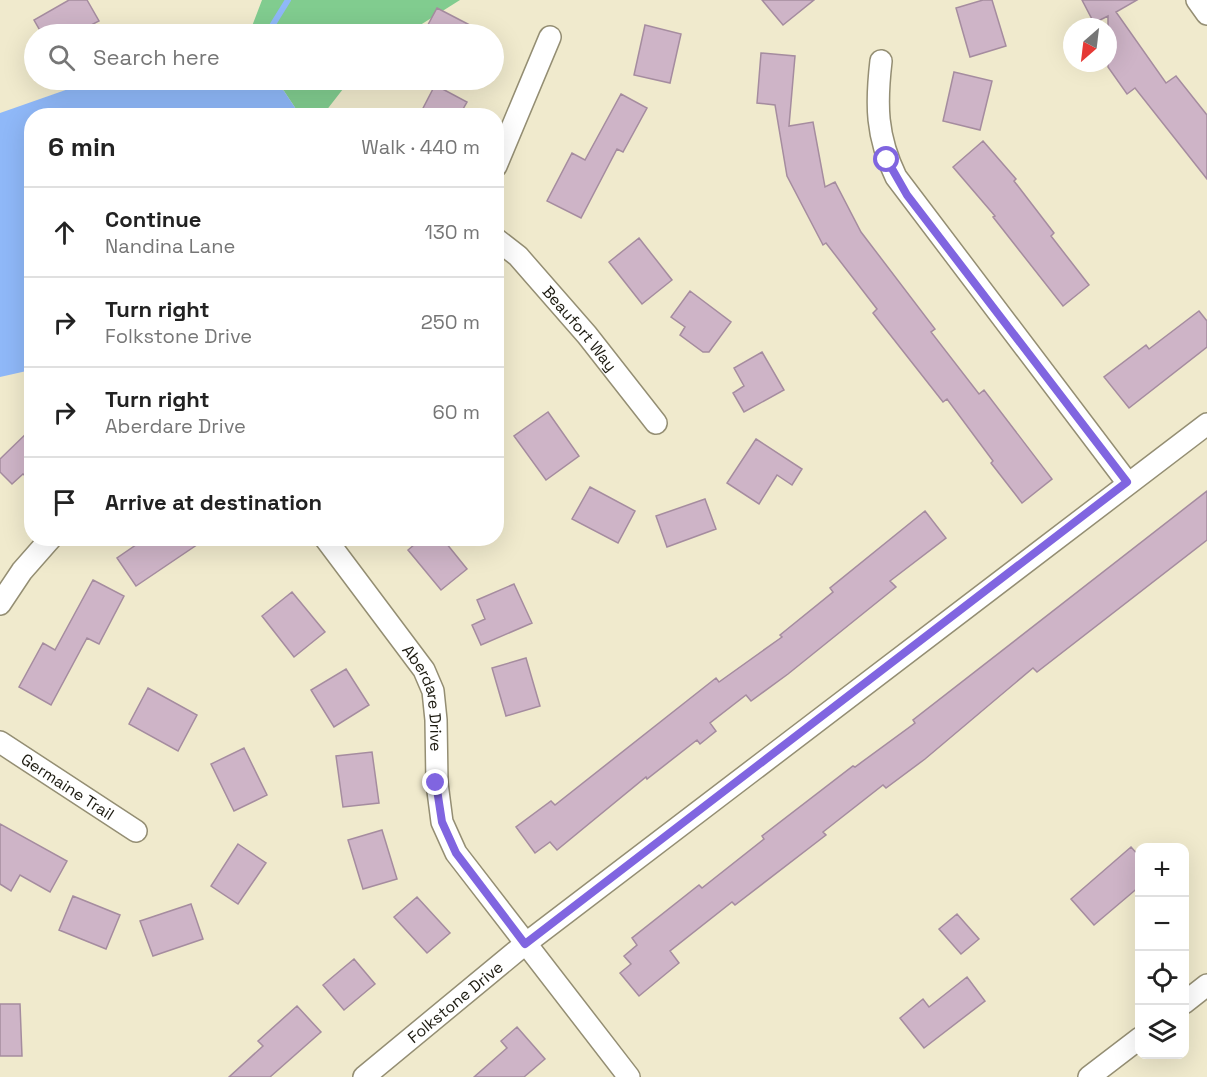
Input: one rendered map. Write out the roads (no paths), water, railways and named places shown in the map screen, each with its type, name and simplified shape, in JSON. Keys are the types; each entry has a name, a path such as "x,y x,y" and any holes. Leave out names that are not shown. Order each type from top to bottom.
{"street":[{"path":"504,147 550,37"},
{"path":"881,60 876,107 887,160 896,177 1127,482"},
{"name":"Beaufort Way","path":"504,245 519,256 587,335 656,423"},
{"name":"Folkstone Drive","path":"363,1077 525,944 1127,482 1207,424"},
{"path":"0,604 22,571 44,546"},
{"name":"Aberdare Drive","path":"332,546 424,670 433,691 436,720 436,783 442,822 456,853 629,1077"},
{"name":"Germaine Trail","path":"0,742 136,831"},
{"path":"1189,1000 1207,985"},
{"path":"1089,1077 1135,1042"}],"water":[{"path":"66,90 283,90 295,108 24,108 24,372 0,377 0,113"}],"waterway":[{"path":"273,24 288,0"}]}
